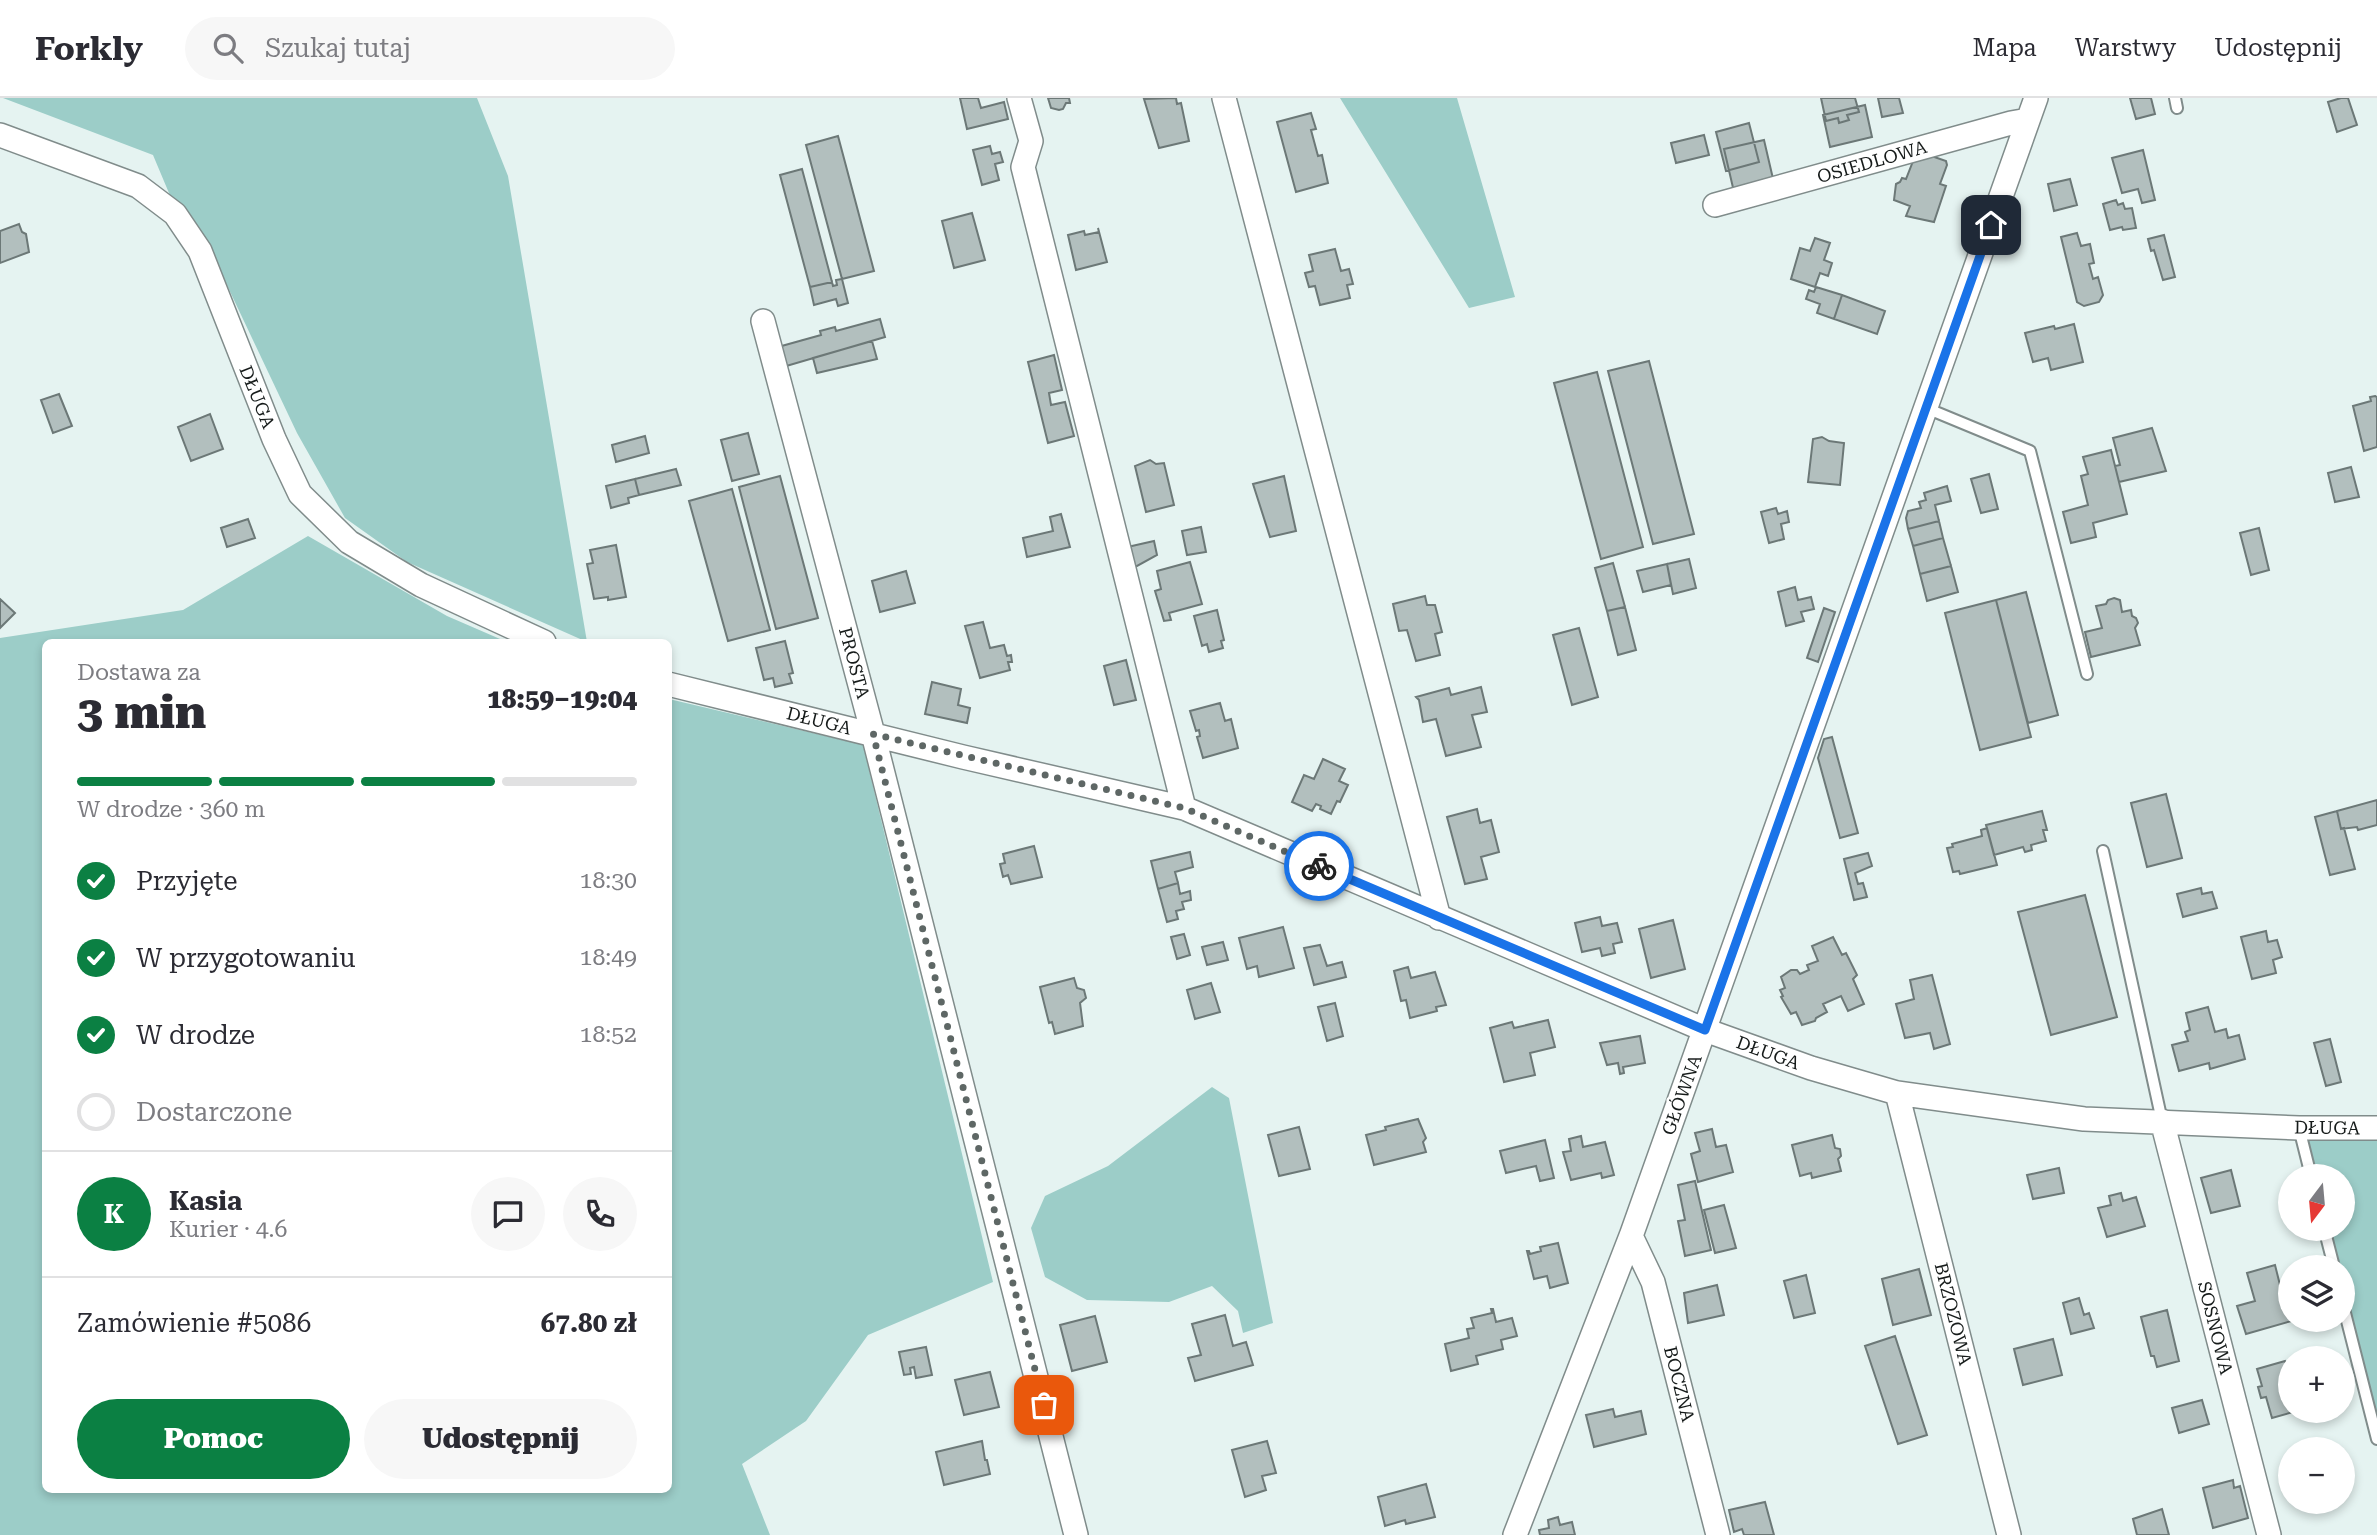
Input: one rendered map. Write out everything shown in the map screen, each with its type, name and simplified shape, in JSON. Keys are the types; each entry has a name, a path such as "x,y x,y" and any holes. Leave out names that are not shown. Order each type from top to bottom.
{"street":[{"path":"1018,98 1031,141 1023,167 1184,808"},
{"path":"1224,98 1439,918"},
{"name":"GŁÓWNA","path":"1515,1535 1631,1236 2036,98"},
{"name":"OSIEDLOWA","path":"1715,205 2028,120"},
{"name":"DŁUGA","path":"0,135 138,186 175,214 201,251 274,439 300,494 349,542 421,585 538,639"},
{"name":"PROSTA","path":"763,321 873,734 1076,1535"},
{"name":"DŁUGA","path":"672,685 1184,808 1705,1030 1811,1068 1897,1093 2084,1119 2299,1128 2377,1128"},
{"name":"BRZOZOWA","path":"1897,1093 2009,1535"},
{"name":"SOSNOWA","path":"2162,1121 2269,1535"},
{"name":"BOCZNA","path":"1631,1236 1653,1282 1718,1535"}],"lane":[{"path":"1926,408 2030,451 2087,674"},
{"path":"2103,851 2162,1121"},
{"path":"2299,1128 2308,1164"},
{"path":"2350,1332 2377,1439"}],"shaded area":[{"path":"3,98 477,98 508,176 586,639 580,639 407,562 345,518 297,433 216,262 174,205 153,155"},
{"path":"1340,98 1457,98 1515,297 1469,308"},
{"path":"308,536 447,616 500,639 42,639 42,1493 672,1493 672,700 863,745 993,1282 868,1335 806,1421 742,1464 770,1535 0,1535 0,638 183,610"},
{"path":"1212,1087 1229,1098 1273,1323 1243,1333 1238,1311 1212,1286 1169,1302 1087,1300 1045,1277 1031,1228 1045,1196 1108,1166"},
{"path":"2307,1139 2377,1139 2377,1417 2355,1331 2355,1255 2336,1255 2332,1241 2356,1241 2356,1164 2313,1164"}],"building":[{"path":"960,98 978,98 981,108 1004,102 1008,119 967,129"},
{"path":"1048,98 1069,98 1070,103 1066,103 1063,109 1059,110 1051,108"},
{"path":"1176,98 1177,104 1181,103 1189,141 1159,148 1144,99"},
{"path":"1821,98 1855,98 1859,112 1847,115 1849,120 1839,123 1838,118 1826,121"},
{"path":"1878,98 1899,98 1903,113 1882,117"},
{"path":"2130,98 2151,98 2155,114 2136,119"},
{"path":"2348,98 2357,125 2337,132 2328,102"},
{"path":"1865,105 1872,137 1830,147 1823,115"},
{"path":"1311,113 1316,129 1311,130 1318,156 1322,155 1328,183 1296,192 1277,122"},
{"path":"1749,123 1759,162 1726,171 1716,132"},
{"path":"1704,135 1709,155 1676,163 1671,143"},
{"path":"838,136 874,271 842,279 806,145"},
{"path":"1764,140 1774,183 1734,192 1724,149"},
{"path":"990,146 992,154 1000,152 1003,162 995,164 999,180 982,185 973,150"},
{"path":"2143,150 2155,200 2142,203 2138,189 2122,193 2112,158"},
{"path":"1917,151 1946,161 1947,165 1940,184 1946,186 1934,222 1906,216 1910,206 1894,200 1896,184 1902,178 1906,179"},
{"path":"802,169 832,282 810,287 780,175"},
{"path":"2070,179 2077,205 2054,211 2048,184"},
{"path":"2116,200 2118,205 2123,203 2125,209 2132,208 2136,228 2110,230 2103,204"},
{"path":"972,213 985,260 954,268 942,221"},
{"path":"19,224 22,232 26,234 29,252 0,263 0,231"},
{"path":"1098,228 1107,262 1076,270 1068,235 1084,231 1085,235 1099,232"},
{"path":"2077,233 2081,246 2090,244 2094,263 2089,264 2093,279 2098,277 2103,295 2099,302 2084,306 2077,302 2061,237"},
{"path":"2164,235 2175,277 2163,280 2148,239"},
{"path":"1815,238 1830,243 1824,260 1832,263 1828,276 1820,273 1815,287 1791,279 1800,248 1810,251"},
{"path":"1335,249 1341,271 1349,269 1353,284 1347,285 1350,298 1320,305 1315,286 1309,287 1305,273 1313,271 1309,255"},
{"path":"842,279 848,303 838,306 836,299 814,305 810,287 832,282 833,286 837,285 836,280"},
{"path":"1816,287 1842,295 1834,319 1817,313 1820,304 1806,299 1809,290 1814,292"},
{"path":"1842,295 1885,311 1877,334 1834,319"},
{"path":"880,319 885,337 783,367 778,347 821,335 820,331 835,327 836,331"},
{"path":"2074,324 2083,362 2051,370 2048,358 2033,362 2025,333"},
{"path":"872,341 877,359 817,373 813,358"},
{"path":"1054,355 1062,390 1049,393 1051,405 1065,402 1074,436 1048,443 1028,362"},
{"path":"1649,361 1694,534 1653,544 1608,371"},
{"path":"1597,372 1643,547 1601,559 1554,383"},
{"path":"59,394 72,426 53,433 41,400"},
{"path":"2375,396 2377,447 2364,451 2353,406 2371,401 2370,397"},
{"path":"210,414 223,449 191,461 178,427"},
{"path":"2152,428 2166,471 2119,482 2115,466 2120,465 2113,438"},
{"path":"748,433 759,474 732,481 721,440"},
{"path":"645,436 649,453 616,462 612,445"},
{"path":"1822,437 1844,443 1840,485 1808,482 1813,439"},
{"path":"2111,450 2127,514 2093,523 2096,537 2071,543 2063,512 2088,505 2081,476 2088,474 2083,457"},
{"path":"1150,460 1156,464 1164,463 1174,505 1146,512 1135,466"},
{"path":"2351,467 2359,497 2335,502 2328,473"},
{"path":"676,469 681,485 639,495 635,479"},
{"path":"1989,474 1998,509 1981,513 1971,479"},
{"path":"780,476 818,618 776,629 739,487"},
{"path":"1284,476 1296,531 1270,537 1253,484"},
{"path":"635,479 639,495 628,498 629,503 611,508 606,486"},
{"path":"1947,486 1951,501 1935,505 1939,521 1908,529 1908,511 1921,508 1919,502 1926,500 1924,493"},
{"path":"732,489 770,630 728,641 689,501"},
{"path":"1776,508 1778,514 1787,511 1789,522 1781,524 1784,539 1769,543 1761,512"},
{"path":"1061,514 1070,547 1027,557 1023,538 1053,531 1050,517"},
{"path":"248,519 255,538 227,547 221,528"},
{"path":"1939,521 1943,538 1913,546 1908,529"},
{"path":"1201,527 1206,552 1187,555 1182,531"},
{"path":"2259,528 2269,570 2251,575 2240,533"},
{"path":"1943,538 1951,566 1920,574 1913,546"},
{"path":"1154,541 1157,555 1128,571 1123,548"},
{"path":"616,545 626,597 594,599 587,564 593,563 590,550"},
{"path":"1689,559 1696,588 1673,594 1667,564"},
{"path":"1190,562 1202,604 1169,613 1171,620 1164,621 1155,591 1161,589 1157,571"},
{"path":"1613,563 1625,607 1607,611 1595,568"},
{"path":"1667,564 1671,585 1643,592 1637,571"},
{"path":"1951,566 1958,592 1927,601 1920,574"},
{"path":"906,571 915,603 880,612 872,581"},
{"path":"1795,587 1798,600 1811,597 1814,609 1801,612 1804,621 1786,626 1778,592"},
{"path":"2026,592 2058,715 2028,723 1996,600"},
{"path":"1425,596 1427,605 1435,605 1442,632 1435,634 1440,655 1416,661 1407,630 1399,631 1393,604"},
{"path":"2114,598 2120,600 2122,612 2131,610 2132,616 2136,618 2138,623 2135,628 2140,645 2091,657 2085,632 2102,628 2096,606 2106,604"},
{"path":"0,599 15,613 0,628"},
{"path":"1996,600 2031,737 1980,750 1945,613"},
{"path":"1625,607 1636,650 1618,655 1607,611"},
{"path":"1824,608 1835,612 1818,662 1807,658"},
{"path":"1217,610 1224,640 1221,641 1223,648 1209,652 1207,644 1202,646 1194,616"},
{"path":"983,622 990,648 1004,645 1012,662 1008,662 1010,670 980,678 965,626"},
{"path":"1579,628 1598,697 1572,705 1553,635"},
{"path":"785,641 793,673 789,674 792,683 775,687 773,678 764,680 756,648"},
{"path":"1126,660 1136,700 1114,705 1104,666"},
{"path":"932,682 961,689 958,705 970,708 967,723 925,714"},
{"path":"1481,687 1487,712 1472,715 1481,747 1446,756 1436,719 1423,722 1416,697 1449,688 1451,695"},
{"path":"1220,703 1225,721 1231,719 1238,748 1203,758 1197,737 1200,736 1199,730 1196,731 1190,711"},
{"path":"1832,737 1858,833 1840,838 1818,758 1824,739"},
{"path":"1323,759 1345,769 1339,781 1348,785 1331,814 1316,804 1312,811 1292,802 1304,775 1314,779"},
{"path":"2166,794 2182,858 2147,867 2131,803"},
{"path":"2377,800 2377,825 2358,830 2357,827 2341,829 2337,811"},
{"path":"1477,809 1480,823 1491,820 1499,852 1481,857 1487,879 1465,884 1447,817"},
{"path":"2042,811 2047,830 2043,830 2046,841 2031,845 2032,850 2025,852 2023,847 1994,855 1986,825"},
{"path":"2337,811 2355,869 2330,875 2315,817"},
{"path":"1987,828 1997,865 1960,874 1959,871 1953,872 1947,848 1953,847 1952,844 1982,836 1981,830"},
{"path":"1034,846 1042,877 1011,884 1008,875 1003,877 1000,864 1005,863 1003,854"},
{"path":"1190,852 1193,867 1175,872 1178,883 1158,889 1151,861"},
{"path":"1868,853 1872,866 1855,873 1858,884 1863,883 1867,897 1854,900 1844,859"},
{"path":"1178,883 1180,894 1190,891 1191,900 1182,902 1184,909 1176,911 1178,919 1167,922 1158,889"},
{"path":"2201,888 2202,894 2212,892 2217,908 2183,917 2177,894"},
{"path":"2085,895 2117,1017 2051,1035 2018,912"},
{"path":"1600,917 1602,926 1617,923 1622,942 1613,944 1615,953 1602,956 1600,948 1582,952 1575,923"},
{"path":"1673,920 1685,969 1651,978 1639,929"},
{"path":"1283,927 1294,968 1259,977 1257,966 1247,969 1239,938"},
{"path":"2266,931 2268,942 2277,940 2282,957 2273,960 2276,973 2252,979 2241,937"},
{"path":"1184,934 1190,955 1177,959 1171,937"},
{"path":"1833,937 1842,955 1846,953 1857,975 1853,979 1864,1004 1848,1011 1841,996 1823,1004 1827,1012 1815,1021 1802,1025 1796,1012 1791,1014 1781,997 1783,996 1780,990 1785,988 1781,977 1791,970 1797,970 1800,974 1809,970 1807,965 1818,961 1812,946"},
{"path":"1223,942 1228,960 1207,965 1202,947"},
{"path":"1320,945 1327,966 1342,962 1346,977 1314,985 1304,948"},
{"path":"1408,967 1411,978 1435,972 1446,1005 1436,1007 1437,1011 1410,1018 1406,1000 1401,1001 1394,971"},
{"path":"1932,975 1950,1044 1934,1049 1930,1033 1905,1038 1896,1004 1914,999 1910,980"},
{"path":"1074,978 1077,988 1084,990 1086,998 1080,1003 1083,1026 1055,1034 1052,1022 1049,1023 1040,987"},
{"path":"1211,983 1220,1012 1195,1019 1187,990"},
{"path":"1335,1003 1343,1036 1327,1041 1318,1007"},
{"path":"2208,1007 2215,1032 2226,1029 2228,1038 2239,1035 2245,1059 2210,1069 2209,1063 2179,1071 2172,1045 2188,1041 2185,1032 2190,1030 2186,1013"},
{"path":"1548,1020 1555,1047 1530,1053 1535,1075 1504,1082 1490,1028 1512,1022 1514,1028"},
{"path":"1640,1036 1645,1063 1623,1067 1624,1073 1620,1074 1618,1063 1607,1065 1600,1043"},
{"path":"2330,1039 2341,1082 2326,1086 2314,1043"},
{"path":"1418,1119 1426,1138 1423,1142 1426,1152 1374,1165 1366,1135"},
{"path":"1299,1127 1310,1169 1279,1176 1268,1135"},
{"path":"1712,1129 1716,1147 1726,1145 1733,1172 1698,1182 1691,1154 1700,1151 1695,1133"},
{"path":"1832,1135 1835,1148 1840,1149 1841,1156 1838,1159 1841,1171 1812,1178 1811,1173 1800,1176 1792,1145"},
{"path":"1581,1136 1583,1147 1605,1142 1614,1175 1602,1178 1601,1173 1571,1180 1563,1152 1571,1151 1569,1139"},
{"path":"1545,1140 1554,1178 1540,1181 1536,1166 1506,1173 1500,1151"},
{"path":"2059,1168 2064,1193 2033,1199 2027,1175"},
{"path":"2231,1170 2240,1206 2211,1213 2201,1178"},
{"path":"1695,1181 1711,1250 1685,1256 1678,1221 1685,1220 1678,1185"},
{"path":"2121,1193 2123,1201 2136,1197 2145,1226 2107,1237 2098,1208 2111,1205 2109,1196"},
{"path":"1724,1205 1736,1248 1715,1253 1704,1210"},
{"path":"1558,1243 1568,1283 1550,1288 1547,1276 1534,1279 1527,1251 1530,1254 1541,1251 1540,1247"},
{"path":"2275,1265 2278,1277 2278,1325 2246,1334 2237,1306 2255,1301 2247,1273"},
{"path":"1919,1269 1931,1315 1893,1325 1882,1279"},
{"path":"1806,1275 1815,1313 1794,1318 1784,1281"},
{"path":"1717,1285 1724,1315 1688,1323 1684,1293"},
{"path":"2079,1298 2084,1315 2089,1313 2094,1328 2071,1334 2063,1303"},
{"path":"1491,1309 1496,1322 1512,1318 1517,1336 1501,1340 1503,1349 1476,1356 1478,1364 1451,1371 1445,1344 1469,1338 1467,1329 1474,1328 1471,1318 1492,1313"},
{"path":"2167,1310 2179,1361 2157,1367 2154,1356 2151,1356 2141,1317"},
{"path":"1225,1315 1233,1346 1246,1342 1253,1365 1195,1381 1188,1358 1201,1355 1192,1324"},
{"path":"1095,1316 1107,1362 1072,1371 1060,1325"},
{"path":"1895,1336 1927,1435 1898,1444 1865,1346"},
{"path":"2053,1339 2062,1375 2023,1385 2014,1349"},
{"path":"926,1347 932,1375 916,1378 914,1367 910,1368 911,1374 904,1375 899,1352"},
{"path":"2278,1363 2278,1416 2272,1418 2266,1397 2261,1398 2258,1387 2262,1386 2257,1369"},
{"path":"990,1372 999,1407 964,1415 955,1380"},
{"path":"2202,1400 2209,1424 2179,1433 2172,1408"},
{"path":"1613,1409 1615,1417 1641,1411 1646,1434 1594,1447 1586,1415"},
{"path":"982,1441 990,1474 944,1485 936,1452"},
{"path":"1267,1441 1276,1473 1262,1476 1266,1490 1245,1497 1232,1450"},
{"path":"2233,1480 2234,1488 2240,1486 2248,1518 2213,1528 2203,1488"},
{"path":"1426,1484 1435,1517 1406,1524 1405,1520 1385,1526 1378,1497"},
{"path":"1765,1502 1774,1535 1744,1535 1742,1529 1734,1532 1729,1510"},
{"path":"2162,1509 2169,1535 2137,1535 2133,1519"},
{"path":"1558,1517 1560,1525 1572,1522 1575,1535 1540,1535 1539,1530 1549,1528 1548,1520"}],"way so far":[{"path":"1044,1405 873,734 1184,808 1319,866"}],"route":[{"path":"1319,866 1705,1030 1991,225"}]}
